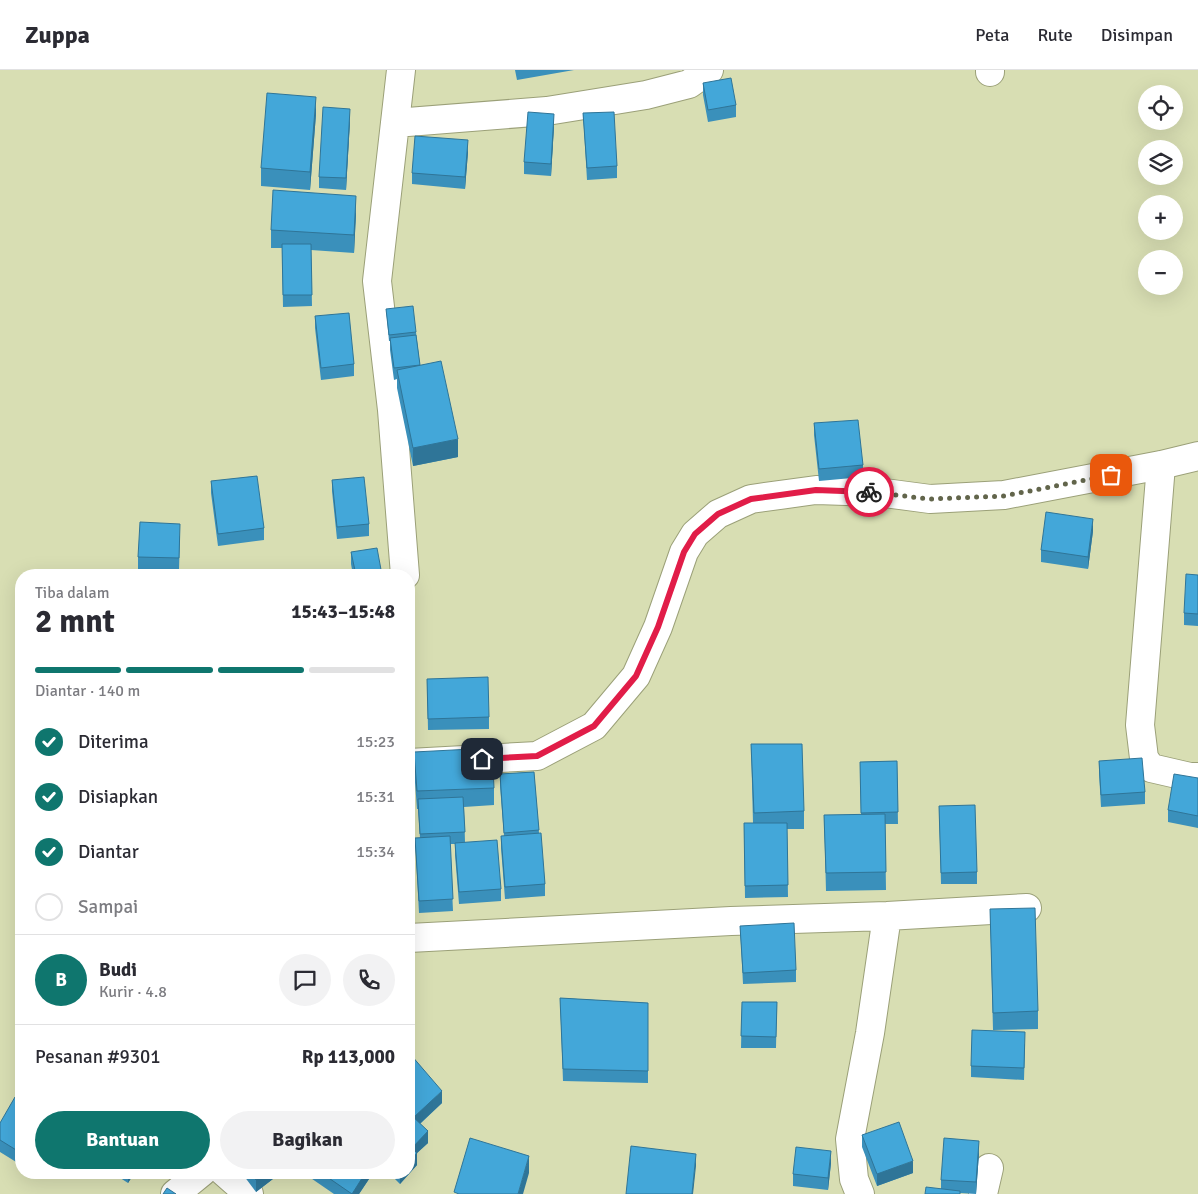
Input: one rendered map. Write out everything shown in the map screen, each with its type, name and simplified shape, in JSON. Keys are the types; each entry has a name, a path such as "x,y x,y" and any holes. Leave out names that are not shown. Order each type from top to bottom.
{"street":[{"path":"401,70 377,281 392,410 405,569"},
{"path":"395,123 547,111 646,95 688,84 709,70"},
{"path":"415,763 537,756 594,726 636,676 658,627 684,552 695,534 718,514 751,499 816,490 877,492 930,499 1004,496 1198,456"},
{"path":"1161,465 1140,724 1143,750 1144,758 1151,768 1190,777 1198,777"},
{"path":"415,938 1032,908"},
{"path":"860,1194 854,1179 850,1139 870,1033 887,916"},
{"path":"983,1194 989,1168"},
{"path":"175,1194 193,1179"},
{"path":"232,1179 249,1194"}],"building":[{"path":"731,78 736,105 708,110 703,83"},
{"path":"267,93 316,97 310,172 261,168"},
{"path":"323,107 350,109 346,178 319,177"},
{"path":"528,112 554,114 551,164 524,162"},
{"path":"614,112 617,166 587,168 583,113"},
{"path":"415,136 468,140 465,177 412,173"},
{"path":"273,190 356,196 354,235 271,230"},
{"path":"282,244 311,244 312,295 283,295"},
{"path":"413,306 416,332 389,335 386,309"},
{"path":"349,313 354,364 321,368 315,316"},
{"path":"416,335 420,365 394,368 390,338"},
{"path":"441,361 458,439 413,448 397,370"},
{"path":"858,420 863,465 819,469 814,423"},
{"path":"257,476 264,528 218,534 211,481"},
{"path":"364,477 369,524 337,527 332,480"},
{"path":"1046,512 1093,519 1088,557 1041,550"},
{"path":"140,522 180,524 179,558 138,557"},
{"path":"377,548 381,569 355,569 351,552"},
{"path":"1186,574 1198,575 1198,614 1184,613"},
{"path":"488,677 489,717 428,719 427,679"},
{"path":"751,744 802,744 804,811 754,813"},
{"path":"492,748 494,788 417,791 415,752"},
{"path":"1142,758 1145,792 1101,795 1099,761"},
{"path":"897,761 898,812 861,813 860,762"},
{"path":"534,772 539,830 504,833 500,774"},
{"path":"1174,774 1198,778 1198,816 1168,810"},
{"path":"463,797 465,832 420,834 418,799"},
{"path":"975,805 977,872 941,873 939,806"},
{"path":"885,814 886,872 826,873 824,815"},
{"path":"744,823 787,823 788,885 745,886"},
{"path":"541,833 545,884 505,887 501,836"},
{"path":"450,836 453,899 419,901 415,838"},
{"path":"497,840 501,889 459,892 455,843"},
{"path":"1035,908 1038,1011 993,1013 990,909"},
{"path":"794,923 796,970 743,973 740,926"},
{"path":"560,998 648,1003 648,1071 563,1069"},
{"path":"742,1002 777,1002 776,1037 741,1036"},
{"path":"972,1030 1025,1032 1024,1068 971,1066"},
{"path":"415,1060 442,1091 415,1116"},
{"path":"15,1097 15,1149 0,1140 0,1123"},
{"path":"415,1119 428,1131 415,1145"},
{"path":"899,1122 913,1161 877,1174 862,1135"},
{"path":"470,1138 529,1156 518,1194 459,1194 454,1192"},
{"path":"944,1138 979,1141 976,1182 941,1180"},
{"path":"631,1146 696,1154 692,1194 626,1194"},
{"path":"796,1147 831,1151 828,1178 793,1174"},
{"path":"330,1179 362,1179 352,1194"},
{"path":"926,1187 960,1191 960,1194 925,1194"},
{"path":"167,1188 176,1194 163,1194"}],"way so far":[{"path":"869,492 930,499 1004,496 1111,475"}],"route":[{"path":"482,759 537,756 594,726 636,676 658,627 684,552 695,534 718,514 751,499 816,490 869,492"}]}
